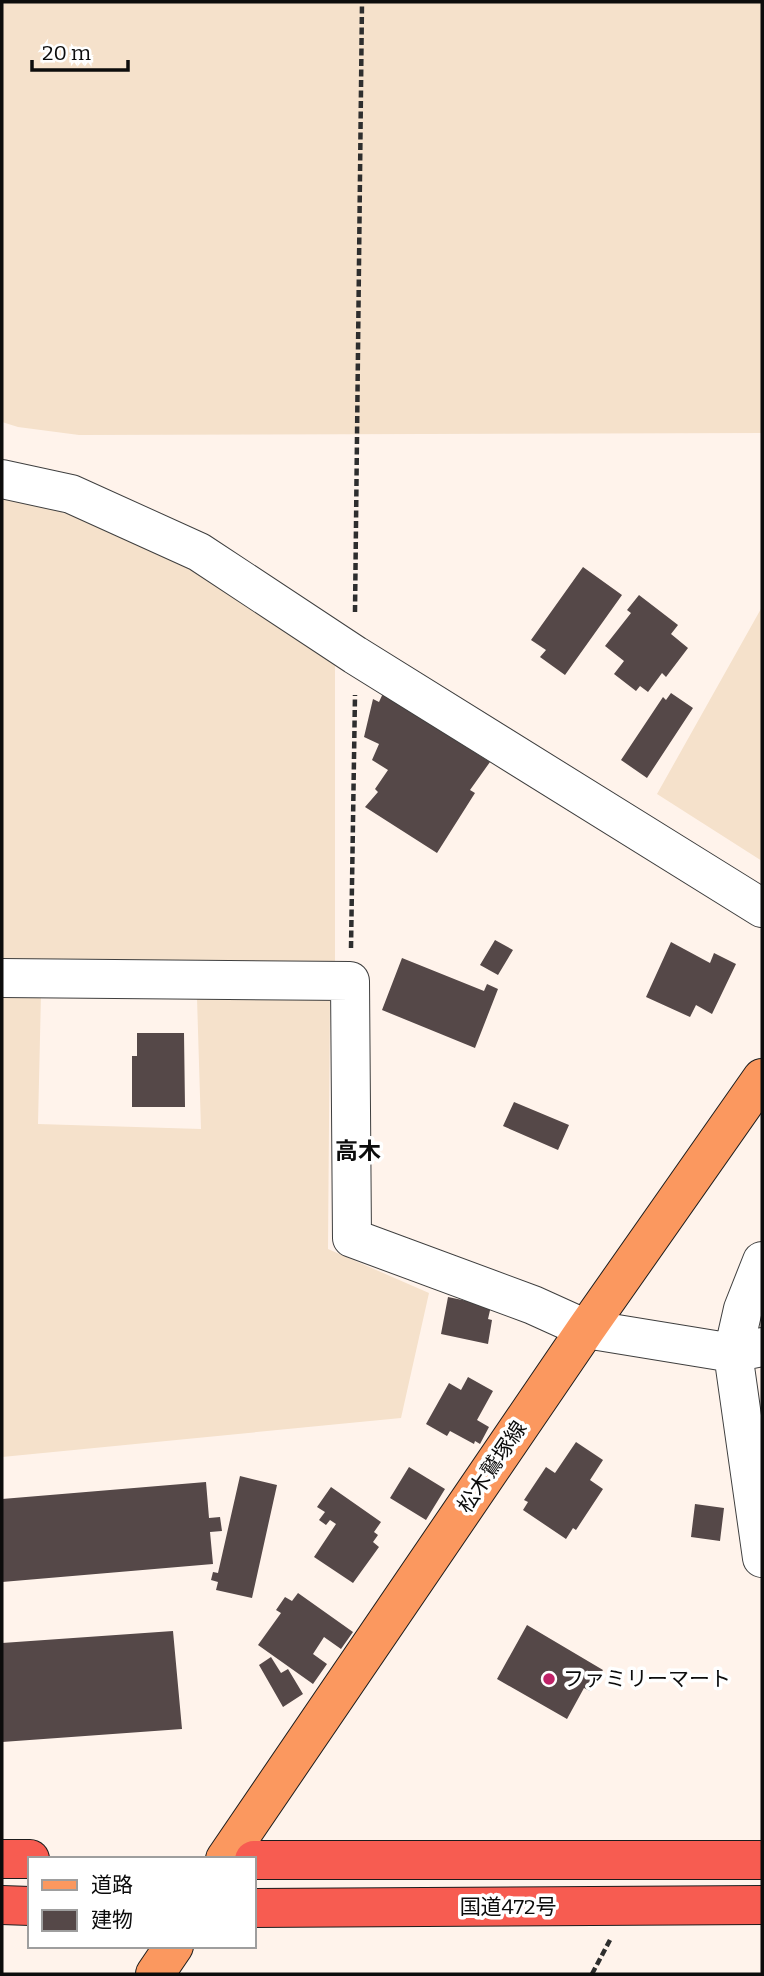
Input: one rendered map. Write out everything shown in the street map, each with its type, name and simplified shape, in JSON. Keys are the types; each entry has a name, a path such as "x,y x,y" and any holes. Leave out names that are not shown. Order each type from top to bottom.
{"highway":[{"path":"2,1859 28,1859"},
{"path":"256,1860 762,1860"},
{"path":"2,1905 28,1906"},
{"name":"国道472号","path":"256,1908 762,1905"}],"main road":[{"name":"松木鷲塚線","path":"226,1857 586,1329 762,1078"},
{"path":"155,1974 173,1948"}],"street":[{"path":"2,479 71,494 199,552 355,654 762,908"},
{"path":"2,978 350,981 352,1238 533,1305 586,1329 747,1350"},
{"path":"762,1261 743,1309 762,1558"}],"path":[{"path":"350,981 362,2"}],"shaded area":[{"path":"2,2 762,2 762,433 79,435 18,427 2,422"},
{"path":"2,492 109,528 219,584 335,663 335,964 2,961"},
{"path":"762,607 762,861 657,794"},
{"path":"2,994 41,994 38,1124 201,1129 197,998 330,999 328,1249 429,1293 401,1418 2,1457"}],"building":[{"path":"583,567 622,595 565,675 540,657 546,650 531,640"},
{"path":"639,595 678,625 671,634 688,648 666,677 662,673 648,692 640,686 636,691 614,674 624,661 605,646 631,613 627,610"},
{"path":"385,689 395,702 490,762 470,790 475,793 437,853 365,807 378,792 375,789 388,770 372,760 379,744 364,737 373,699 379,702"},
{"path":"671,693 693,708 647,778 621,760 663,697 666,700"},
{"path":"495,940 513,950 498,975 480,965"},
{"path":"671,942 710,963 714,953 736,964 712,1014 696,1005 690,1017 646,997"},
{"path":"402,958 484,991 487,984 498,989 475,1048 382,1010"},
{"path":"137,1033 184,1033 185,1107 132,1107 132,1056 137,1056"},
{"path":"514,1102 569,1125 558,1150 503,1126"},
{"path":"448,1297 491,1306 488,1344 441,1334"},
{"path":"468,1377 493,1391 477,1420 489,1427 480,1444 475,1441 474,1444 450,1431 447,1436 426,1424 449,1383 461,1390"},
{"path":"576,1442 603,1460 590,1480 603,1489 576,1530 573,1528 566,1539 523,1510 528,1502 524,1500 546,1467 555,1473"},
{"path":"409,1467 445,1489 426,1520 390,1498"},
{"path":"240,1476 277,1485 252,1598 216,1590 218,1582 211,1580 213,1572 218,1573"},
{"path":"206,1482 209,1518 220,1517 222,1531 210,1532 213,1564 2,1582 2,1499"},
{"path":"331,1487 381,1522 374,1532 378,1535 373,1542 379,1547 353,1583 314,1557 336,1524 330,1520 326,1525 319,1520 325,1512 317,1507"},
{"path":"695,1504 724,1508 720,1541 691,1537"},
{"path":"298,1593 353,1632 341,1649 324,1637 313,1654 327,1664 313,1684 258,1645 281,1613 276,1610 285,1597 292,1601"},
{"path":"527,1625 603,1670 590,1691 584,1688 567,1719 497,1679"},
{"path":"173,1631 182,1729 2,1742 2,1643"},
{"path":"271,1657 281,1673 288,1669 303,1694 283,1707 259,1665"}],"place":[{"name":"ファミリーマート","path":"549,1679"}],"district":[{"name":"高木","path":"358,1151"}]}
